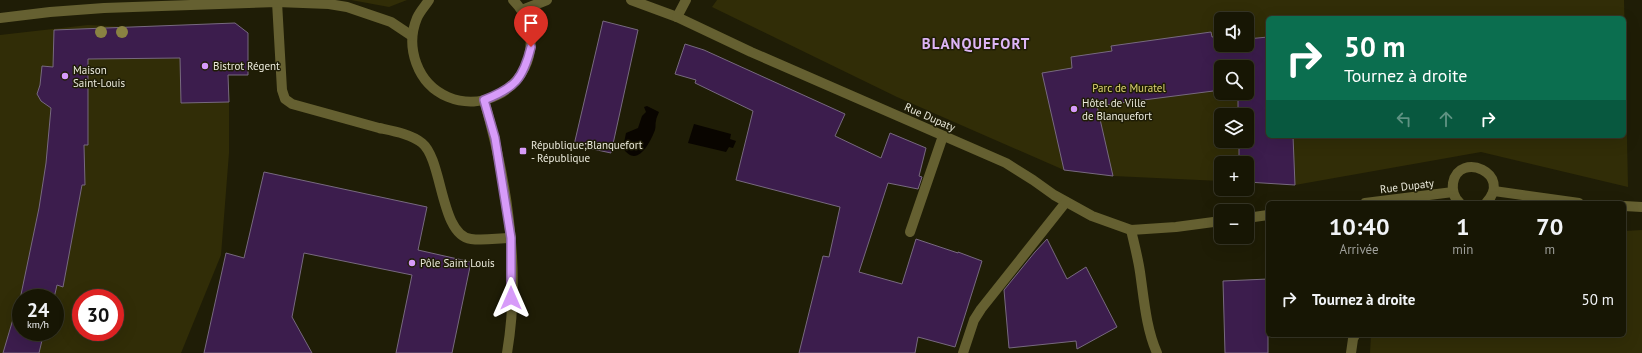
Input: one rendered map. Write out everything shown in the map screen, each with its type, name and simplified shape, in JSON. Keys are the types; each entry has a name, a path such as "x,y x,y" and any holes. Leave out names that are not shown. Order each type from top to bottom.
{"street":[{"path":"430,0 418,16 412,36 413,54 420,72 431,87 447,97 465,102 484,100 502,93 517,82 526,65 531,47 529,28 522,10 513,0"},
{"path":"522,10 548,0"},
{"name":"Rue Dupaty","path":"631,0 677,17 751,52 1006,163 1066,202 1092,216 1131,230 1214,223"},
{"path":"677,17 686,0"},
{"path":"0,18 104,8 277,2 329,4 347,7 391,22 412,36"},
{"path":"277,2 282,90 285,99 292,104 404,134 422,143 430,152 453,225 460,234 470,239 511,238"},
{"path":"484,100 495,138 511,238 511,330 507,353"},
{"path":"910,232 943,136"},
{"path":"1458,201 1453,192 1454,180 1462,170 1475,167 1482,168 1488,172 1494,184 1492,197 1488,201"},
{"path":"1494,191 1565,201"},
{"name":"Rue Dupaty","path":"1381,201 1453,192"},
{"path":"963,353 974,320 981,309 1066,202"},
{"path":"1626,206 1642,207"},
{"path":"1254,217 1266,215"},
{"path":"1131,230 1140,269 1147,318 1156,353"},
{"path":"1351,353 1354,337"}],"green space":[{"path":"351,0 407,0 389,7"},
{"name":"Parc de Muratel","path":"717,0 1624,0 1624,16 1266,16 1266,138 1626,138 1626,94 1628,187 1481,152 1295,185 1254,182 1254,156 1214,156 1214,181 1113,176 1064,170 897,97 712,7"},
{"path":"88,25 128,27 129,59 180,58 229,102 229,153 221,255 181,353 0,353 0,35"},
{"path":"1642,230 1642,353 1370,353 1371,337 1626,337 1626,231"}],"shaded area":[{"path":"647,106 659,112 656,119 655,130 650,141 642,152 633,156 628,154 623,148 626,133 638,128 642,116 646,112 644,107"},
{"path":"694,124 731,134 730,139 736,141 733,148 729,147 726,152 688,143"}],"building":[{"path":"603,21 638,30 611,153 574,145"},
{"path":"235,23 248,33 248,75 228,75 229,102 181,103 180,58 88,59 88,145 84,145 85,185 82,185 63,287 57,285 56,289 22,289 39,208 46,163 51,108 41,101 37,94 40,85 42,66 53,67 54,30"},
{"name":"Hôtel de Ville de Blanquefort","path":"1211,32 1212,37 1214,37 1214,52 1254,52 1254,38 1266,37 1266,138 1293,138 1295,185 1254,182 1254,156 1239,156 1239,148 1254,148 1254,108 1238,108 1238,100 1254,100 1254,60 1214,60 1214,91 1097,106 1113,176 1064,170 1042,73 1072,68 1071,57 1112,51 1111,46"},
{"path":"685,44 704,50 845,114 835,136 881,158 890,133 926,148 919,176 922,177 918,189 888,183 859,272 902,284 916,239 982,261 955,347 918,337 915,353 799,353 823,256 829,257 840,207 736,180 753,111 695,83 696,80 675,74"},
{"name":"Pôle Saint Louis","path":"264,172 427,207 418,250 471,262 452,353 396,353 412,275 304,253 292,317 312,353 204,353 226,253 244,258"},
{"path":"1047,239 1067,279 1086,267 1117,327 1077,349 1076,341 1009,348 1004,290"},
{"path":"1266,279 1266,337 1268,337 1268,353 1225,353 1223,281"},
{"path":"12,323 12,341 42,341 39,353 3,353"}],"place":[{"name":"Bistrot Régent","path":"205,66"},
{"name":"Maison Saint-Louis","path":"65,76"},
{"name":"Hôtel de Ville de Blanquefort","path":"1074,109"},
{"name":"République;Blanquefort - République","path":"523,151"},
{"name":"Pôle Saint Louis","path":"412,263"}],"district":[{"name":"BLANQUEFORT","path":"976,43"}],"route":[{"path":"511,298 511,238 503,180 495,138 484,100 502,93 517,82 526,65 531,47"}]}
